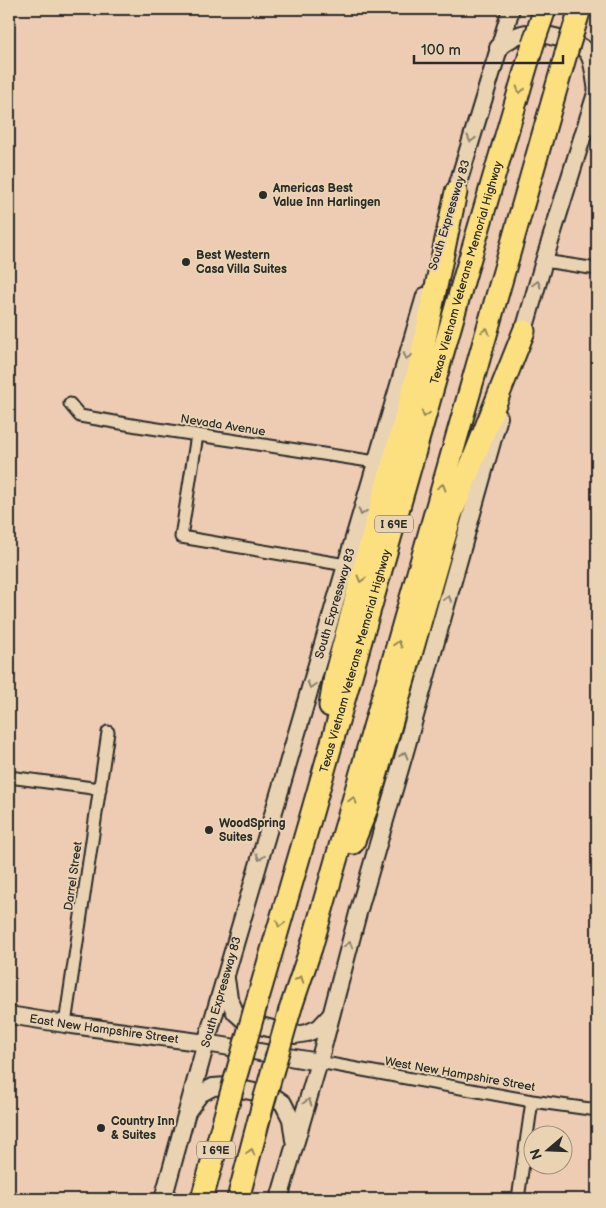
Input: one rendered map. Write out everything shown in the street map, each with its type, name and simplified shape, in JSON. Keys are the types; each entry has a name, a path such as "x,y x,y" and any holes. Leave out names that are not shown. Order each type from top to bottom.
{"highway":[{"name":"Texas Vietnam Veterans Memorial Highway","path":"202,1199 468,266 545,9"},
{"name":"I 69E","path":"238,1199 290,1010 311,948 580,9"},
{"path":"309,823 335,676 368,549 418,372 456,192"},
{"path":"311,948 367,808 451,515 524,331"}],"main road":[{"name":"South Expressway 83","path":"162,1199 225,976 511,9"},
{"path":"279,1199 319,1062 358,913 544,261 593,117 597,90 592,63 588,53 581,47 562,38 530,33 516,36 498,48"},
{"path":"225,976 229,998 235,1012 246,1022 295,1034 306,1033 319,1028 331,1015"},
{"name":"East New Hampshire Street","path":"9,1015 206,1043 319,1062"},
{"path":"187,1111 200,1094 213,1087 227,1086 273,1096 283,1103 291,1119 295,1147"}],"street":[{"path":"544,261 597,269"},
{"name":"Nevada Avenue","path":"70,404 80,416 376,462"},
{"path":"197,435 181,537 346,565"},
{"name":"Darrel Street","path":"66,1024 108,732"},
{"path":"9,776 100,789"},
{"name":"West New Hampshire Street","path":"319,1062 532,1101 597,1110"},
{"path":"518,1199 532,1101"}],"place":[{"name":"Americas Best Value Inn Harlingen","path":"263,195"},
{"name":"Best Western Casa Villa Suites","path":"186,262"},
{"name":"WoodSpring Suites","path":"209,830"},
{"name":"Country Inn & Suites","path":"101,1128"}]}
